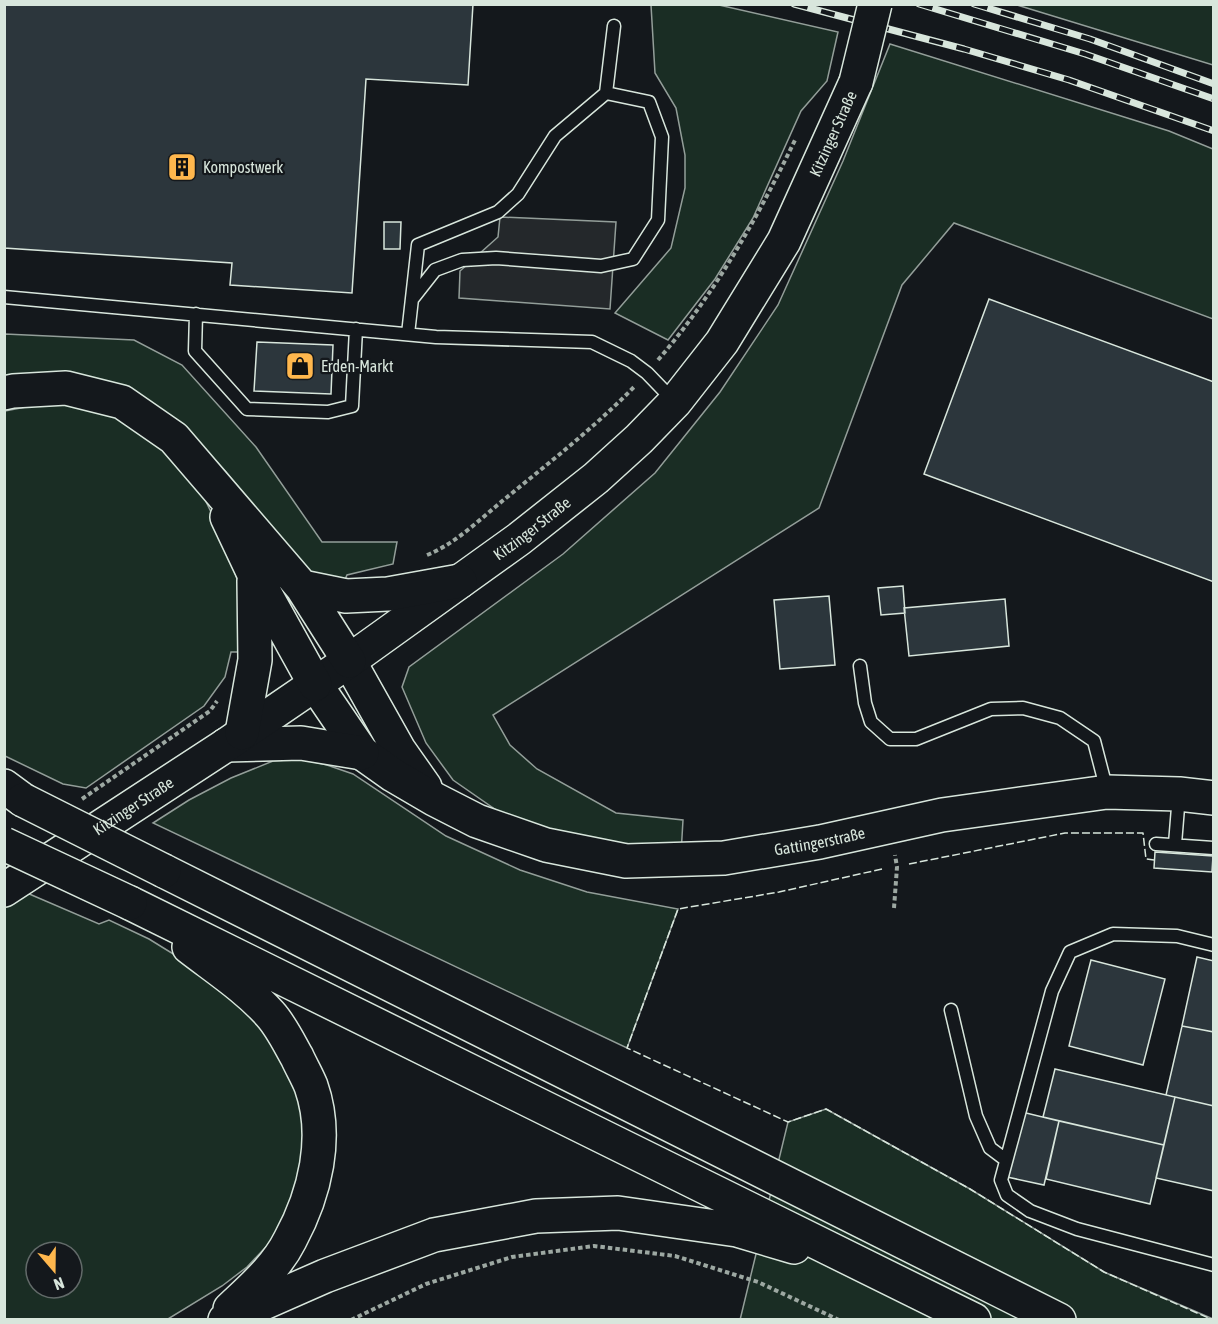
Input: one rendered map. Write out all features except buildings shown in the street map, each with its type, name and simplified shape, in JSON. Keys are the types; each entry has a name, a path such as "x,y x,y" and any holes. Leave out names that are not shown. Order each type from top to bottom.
{"main road":[{"name":"Kitzinger Straße","path":"4,890 349,661 519,539 596,478 639,439 675,402 722,342 784,241 856,82 876,4"},
{"name":"Gattingerstraße","path":"4,393 66,388 122,402 174,438 302,587 349,661 399,750 434,799"},
{"name":"Gattingerstraße","path":"210,480 254,574 315,684 362,753 393,775 477,821 546,845 626,861 724,858 820,842 942,815 1107,792 1179,794 1214,798"},
{"path":"254,574 255,660 234,739 301,743 362,753"},
{"path":"302,587 346,596 388,594 460,581"},
{"path":"11,793 1059,1320"},
{"path":"4,844 130,903 974,1320"},
{"path":"130,903 250,994 271,1015 291,1046 311,1085 319,1119 319,1157 307,1200 290,1241 266,1275 219,1320"},
{"path":"225,1320 325,1276 434,1235 536,1216 618,1213 737,1230 879,1272"}],"lane":[{"path":"408,334 418,244 498,212 518,194 555,136 606,93 614,26"},
{"path":"413,298 435,270 462,260 496,258 602,266 633,259 658,220 662,137 650,102 606,93"},
{"path":"4,297 408,334 592,342 631,361 647,373 675,402"},
{"path":"196,314 195,351 247,409 328,412 352,406 356,329"},
{"path":"860,666 865,703 871,722 890,739 916,739 991,709 1023,708 1060,718 1094,741 1107,792"},
{"path":"1175,844 1179,794"},
{"path":"1156,844 1213,848"},
{"path":"1214,945 1177,936 1113,934 1070,952 1052,991 1000,1180 1007,1195 1030,1211 1077,1229 1214,1265"},
{"path":"951,1010 976,1116 990,1148 1006,1160"}],"path":[{"path":"74,804 210,711 221,694"},
{"path":"890,828 897,867 894,908"},
{"path":"351,1320 426,1284 512,1257 594,1246 675,1256 758,1281 839,1320"}],"green space":[{"path":"651,5 719,5 838,32 827,81 801,111 753,218 715,279 668,340 615,313 671,248 685,188 685,155 676,108 655,73"},
{"path":"1017,5 1213,5 1213,65"},
{"path":"890,44 1169,131 1213,149 1213,319 954,223 902,285 819,508 493,715 510,745 537,769 616,813 683,820 681,854 549,836 502,814 453,780 426,743 402,687 409,667 563,554 655,473 720,392 778,305 843,161"},
{"path":"5,334 134,340 182,365 256,447 322,542 397,542 393,564 347,575 344,582 307,571 226,472 185,427 5,378"},
{"path":"36,405 70,405 110,415 144,432 171,453 201,491 219,529 243,595 246,652 231,652 225,677 204,706 86,788 63,784 5,756 5,411"},
{"path":"301,759 353,774 446,836 520,870 587,892 678,909 627,1048 153,823 189,800 231,778 273,761"},
{"path":"27,893 99,924 109,920 149,939 235,992 295,1064 309,1153 278,1234 247,1267 222,1286 168,1319 5,1319 5,902"},
{"path":"826,1109 970,1189 1104,1272 1213,1319 740,1320 788,1122"}],"shaded area":[{"path":"500,217 616,222 610,309 459,298 460,271 498,237"}],"railway":[{"path":"794,4 964,49 1069,80 1214,131"},
{"path":"919,4 1085,54 1214,99"},
{"path":"974,4 1090,39 1214,84"}],"fence":[{"path":"909,864 1065,833 1143,833 1146,859 1154,860"},
{"path":"882,869 779,892 678,909 627,1048 788,1122 826,1109 970,1189 1104,1272 1213,1320"}],"place":[{"name":"Kompostwerk","path":"182,167"},
{"name":"Erden-Markt","path":"300,366"}]}
